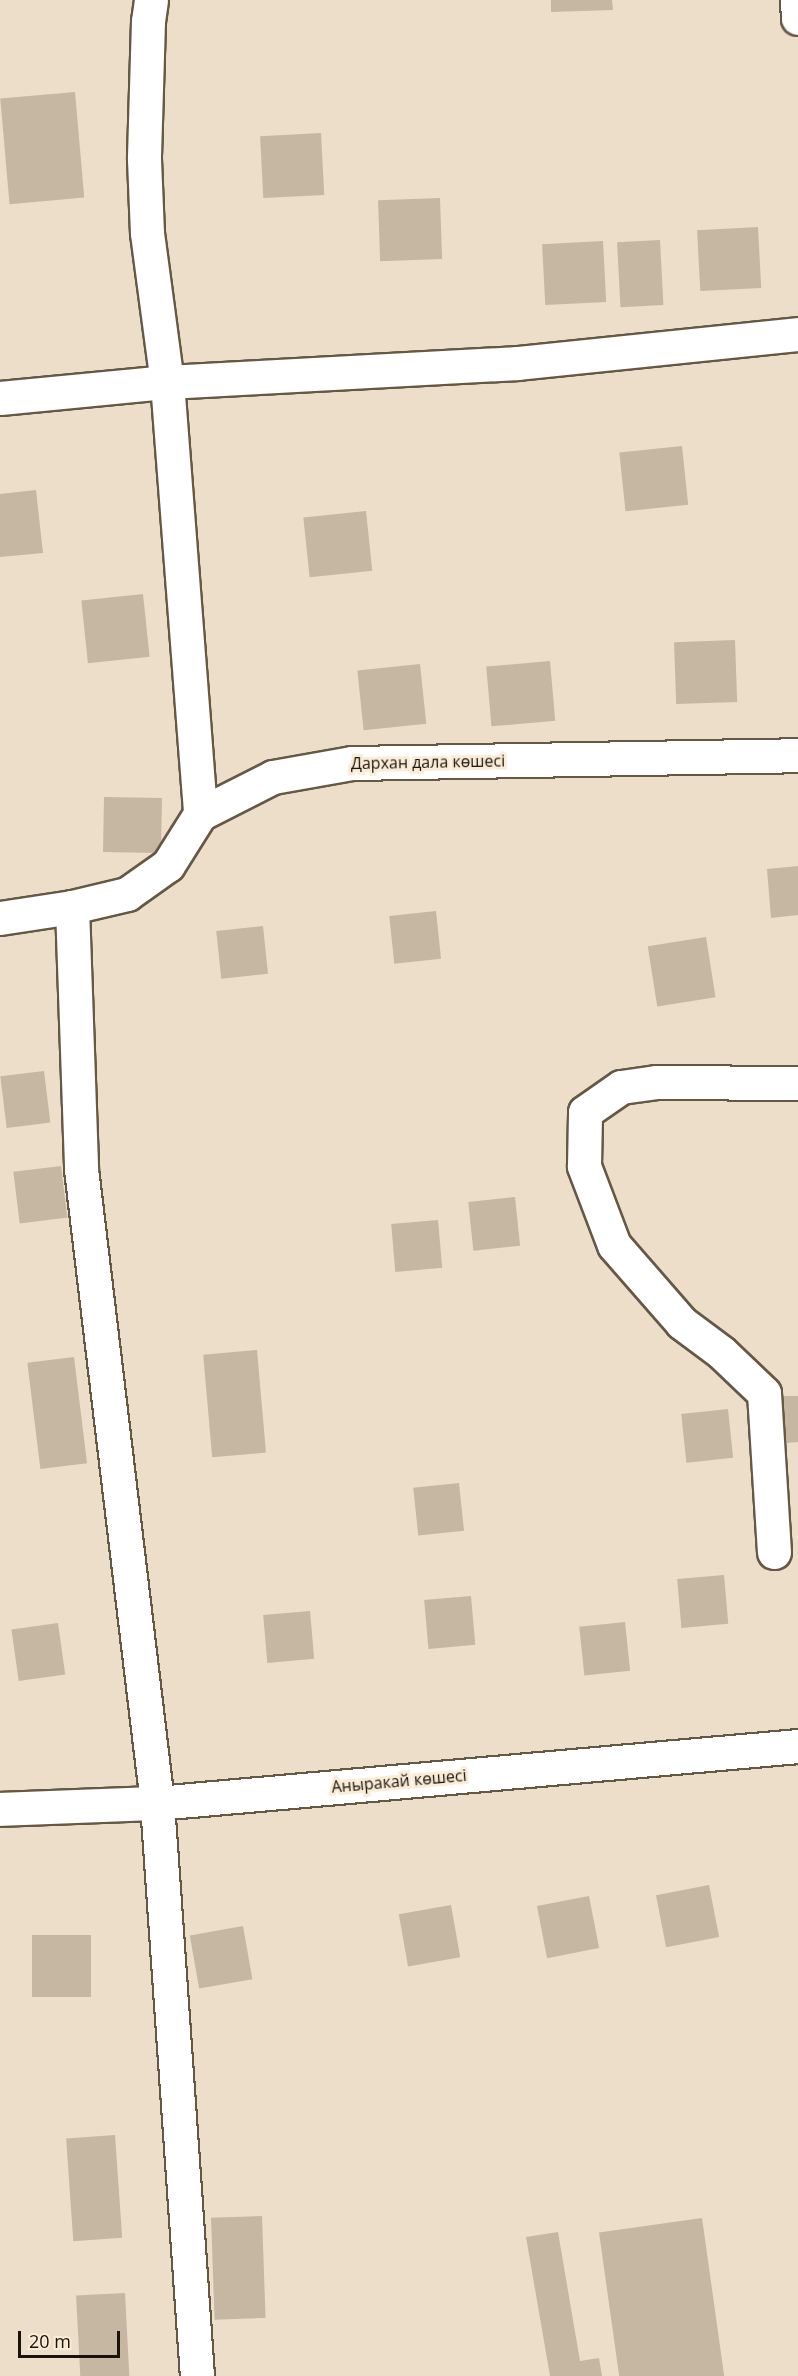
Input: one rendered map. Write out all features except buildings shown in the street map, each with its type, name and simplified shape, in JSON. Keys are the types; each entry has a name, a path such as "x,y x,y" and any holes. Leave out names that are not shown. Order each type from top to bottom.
{"street":[{"path":"0,918 72,908 127,894 168,865 200,814 166,382 147,233 144,159 148,21 151,0"},
{"path":"797,0 798,18"},
{"path":"0,398 166,382 518,363 798,334"},
{"name":"Дархан дала көшесі","path":"200,814 273,777 352,763 798,755"},
{"path":"72,908 81,1169 157,1803 197,2376"},
{"path":"774,1552 764,1393 721,1352 682,1323 614,1245 584,1166 585,1112 621,1087 656,1082 798,1083"},
{"name":"Аныракай көшесі","path":"0,1809 157,1803 798,1746"}]}
